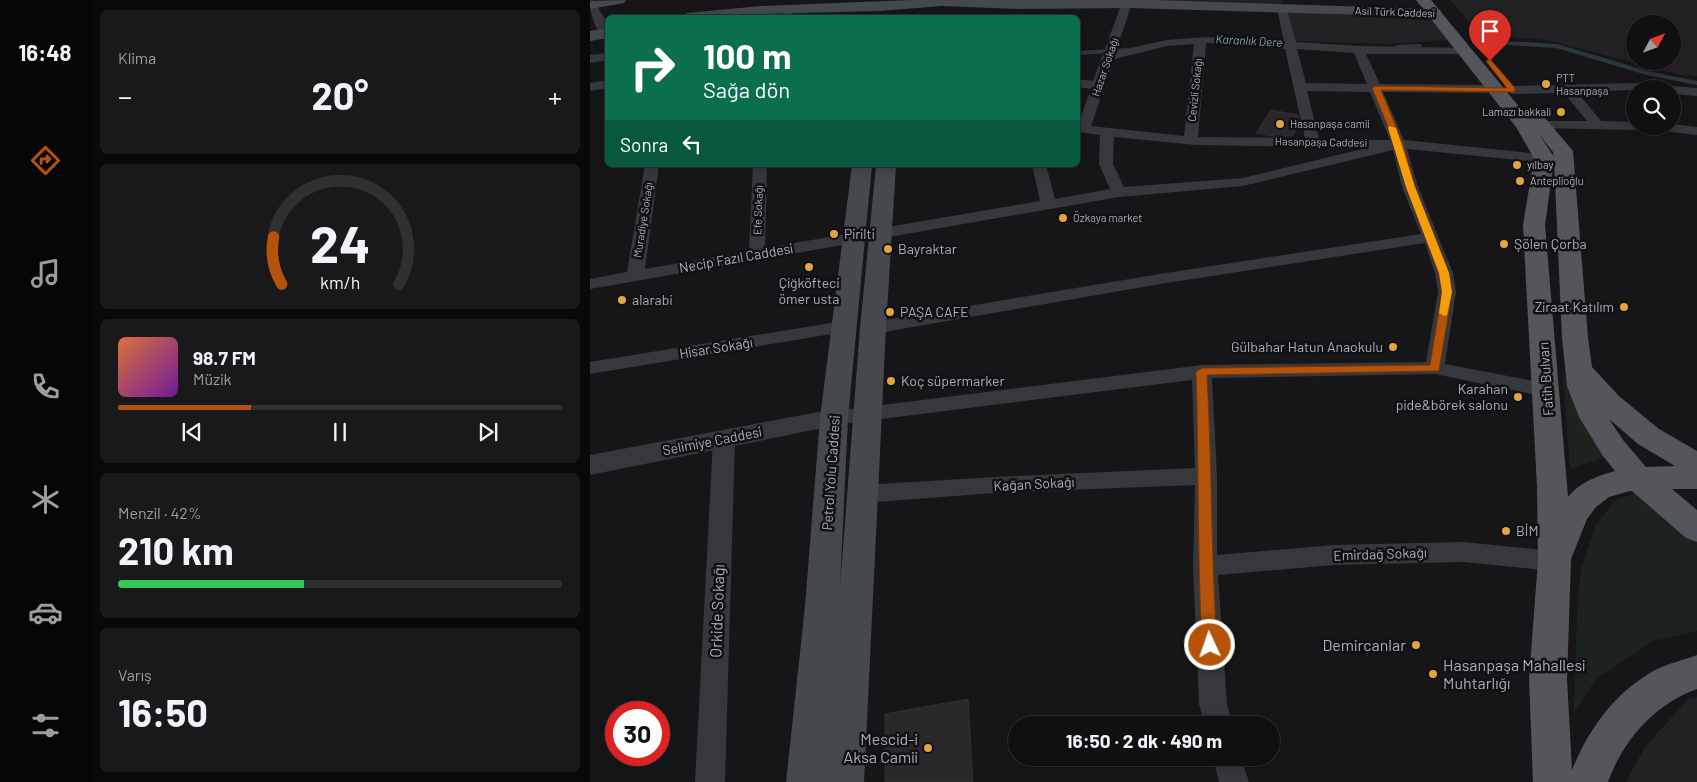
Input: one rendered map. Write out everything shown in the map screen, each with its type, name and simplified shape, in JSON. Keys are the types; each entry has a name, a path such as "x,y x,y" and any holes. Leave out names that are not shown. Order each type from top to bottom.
{"main road":[{"path":"590,4 619,0"},
{"name":"Asil Türk Caddesi","path":"1049,0 1444,8"},
{"path":"1423,0 1444,8 1512,90 1532,124"},
{"name":"Asil Türk Caddesi","path":"881,10 897,5 948,1 1019,5 1128,2"},
{"path":"1444,8 1464,50 1494,89 1563,151 1554,160 1579,367 1582,386 1593,417 1613,448 1638,478 1697,529"},
{"path":"715,15 761,10 787,14 881,10"},
{"path":"590,36 605,34"},
{"path":"1494,89 1512,90"},
{"name":"Fatih Bulvarı","path":"1553,782 1548,679 1555,561 1547,390 1534,225 1554,160"},
{"name":"Petrol Yolu Caddesi","path":"862,167 868,236"},
{"name":"Petrol Yolu Caddesi","path":"806,782 822,606 834,418 858,328 868,236 885,167"},
{"name":"Petrol Yolu Caddesi","path":"844,782 869,413 858,328"},
{"path":"1579,367 1614,408 1631,424 1654,441 1697,464"},
{"path":"1555,561 1575,510 1590,493 1611,484 1638,478 1697,478"},
{"path":"1588,782 1592,769 1612,735 1629,712 1672,680 1697,672"}],"street":[{"name":"Hazar Sokağı","path":"1080,129 1098,86 1128,2"},
{"path":"590,4 605,30"},
{"path":"1287,4 1290,43 1313,142"},
{"path":"1110,53 1200,41 1290,43 1359,50 1464,50"},
{"name":"Cevizli Sokağı","path":"1190,140 1200,41"},
{"path":"1359,50 1399,144 1410,187 1444,273 1447,292 1435,368"},
{"path":"590,60 605,57"},
{"path":"1080,83 1098,86"},
{"path":"590,87 605,84"},
{"path":"1299,87 1494,89"},
{"path":"1512,90 1626,87"},
{"path":"1568,89 1597,125"},
{"path":"1681,91 1697,92"},
{"path":"1532,124 1626,126"},
{"name":"Hasanpaşa Caddesi","path":"1080,129 1190,140 1399,144 1554,160"},
{"path":"1681,129 1697,131"},
{"path":"1107,133 1106,164 1119,192"},
{"name":"Necip Fazıl Caddesi","path":"590,284 1048,203 1119,192 1243,182 1399,144"},
{"name":"Muradiye Sokağı","path":"635,276 652,167"},
{"name":"Efe Sokağı","path":"757,255 760,167"},
{"path":"1039,167 1048,203"},
{"name":"Hisar Sokağı","path":"590,368 858,328 1431,237"},
{"path":"834,418 1202,372 1435,368 1547,390"},
{"path":"1202,372 1206,476 1205,566 1213,704 1216,716"},
{"name":"Selimiye Caddesi","path":"590,464 834,418"},
{"name":"Orkide Sokağı","path":"710,782 724,440"},
{"name":"Kağan Sokağı","path":"863,494 1206,476"},
{"name":"Emirdağ Sokağı","path":"1205,566 1334,555 1463,552 1555,561"},
{"path":"1230,766 1234,782"}],"shaded area":[{"path":"1137,0 1281,0 1283,4"},
{"path":"1450,0 1697,0 1697,76 1681,75 1662,70 1681,70 1681,15 1626,15 1626,61 1543,39 1482,36"},
{"path":"1285,11 1440,21 1453,40 1387,44 1294,41"},
{"path":"1563,374 1612,455 1570,469"},
{"path":"1639,492 1697,540 1697,631 1653,641 1595,680 1574,713 1580,573 1596,525 1614,501"},
{"path":"1697,697 1697,782 1626,782 1645,747 1688,699"}],"building":[{"name":"Hasanpaşa camii","path":"1271,110 1298,115 1300,124 1292,136 1272,136 1256,133"},
{"name":"Mescid-i Aksa Camii","path":"968,699 973,782 885,782 885,714"}],"waterway":[{"name":"Karanlık Dere","path":"1487,42 1557,46 1647,73 1697,83"},
{"name":"Karanlık Dere","path":"1397,47 1420,46"},
{"name":"Karanlık Dere","path":"1080,53 1126,50"}],"slow traffic":[{"path":"1392,128 1399,144 1410,187 1444,273 1447,292 1444,313"}],"place":[{"name":"PTT Hasanpaşa","path":"1546,84"},
{"name":"Lamazı bakkali","path":"1561,112"},
{"name":"Hasanpaşa camii","path":"1280,124"},
{"name":"yılbay","path":"1517,165"},
{"name":"Anteplioğlu","path":"1520,181"},
{"name":"Özkaya market","path":"1063,218"},
{"name":"Pirilti","path":"834,234"},
{"name":"Şölen Çorba","path":"1504,244"},
{"name":"Bayraktar","path":"888,249"},
{"name":"Çiğköfteci ömer usta","path":"809,267"},
{"name":"alarabi","path":"622,300"},
{"name":"Ziraat Katılım","path":"1624,307"},
{"name":"PAŞA CAFE","path":"890,312"},
{"name":"Gülbahar Hatun Anaokulu","path":"1393,347"},
{"name":"Koç süpermarker","path":"891,381"},
{"name":"Karahan pide&börek salonu","path":"1518,397"},
{"name":"BİM","path":"1506,531"},
{"name":"Demircanlar","path":"1416,645"},
{"name":"Hasanpaşa Mahallesi Muhtarlığı","path":"1433,674"},
{"name":"Mescid-i Aksa Camii","path":"928,748"}],"route":[{"path":"1210,645 1205,566 1206,476 1202,372 1435,368 1447,292 1444,273 1410,187 1399,144 1376,88 1512,90 1490,61"}]}
